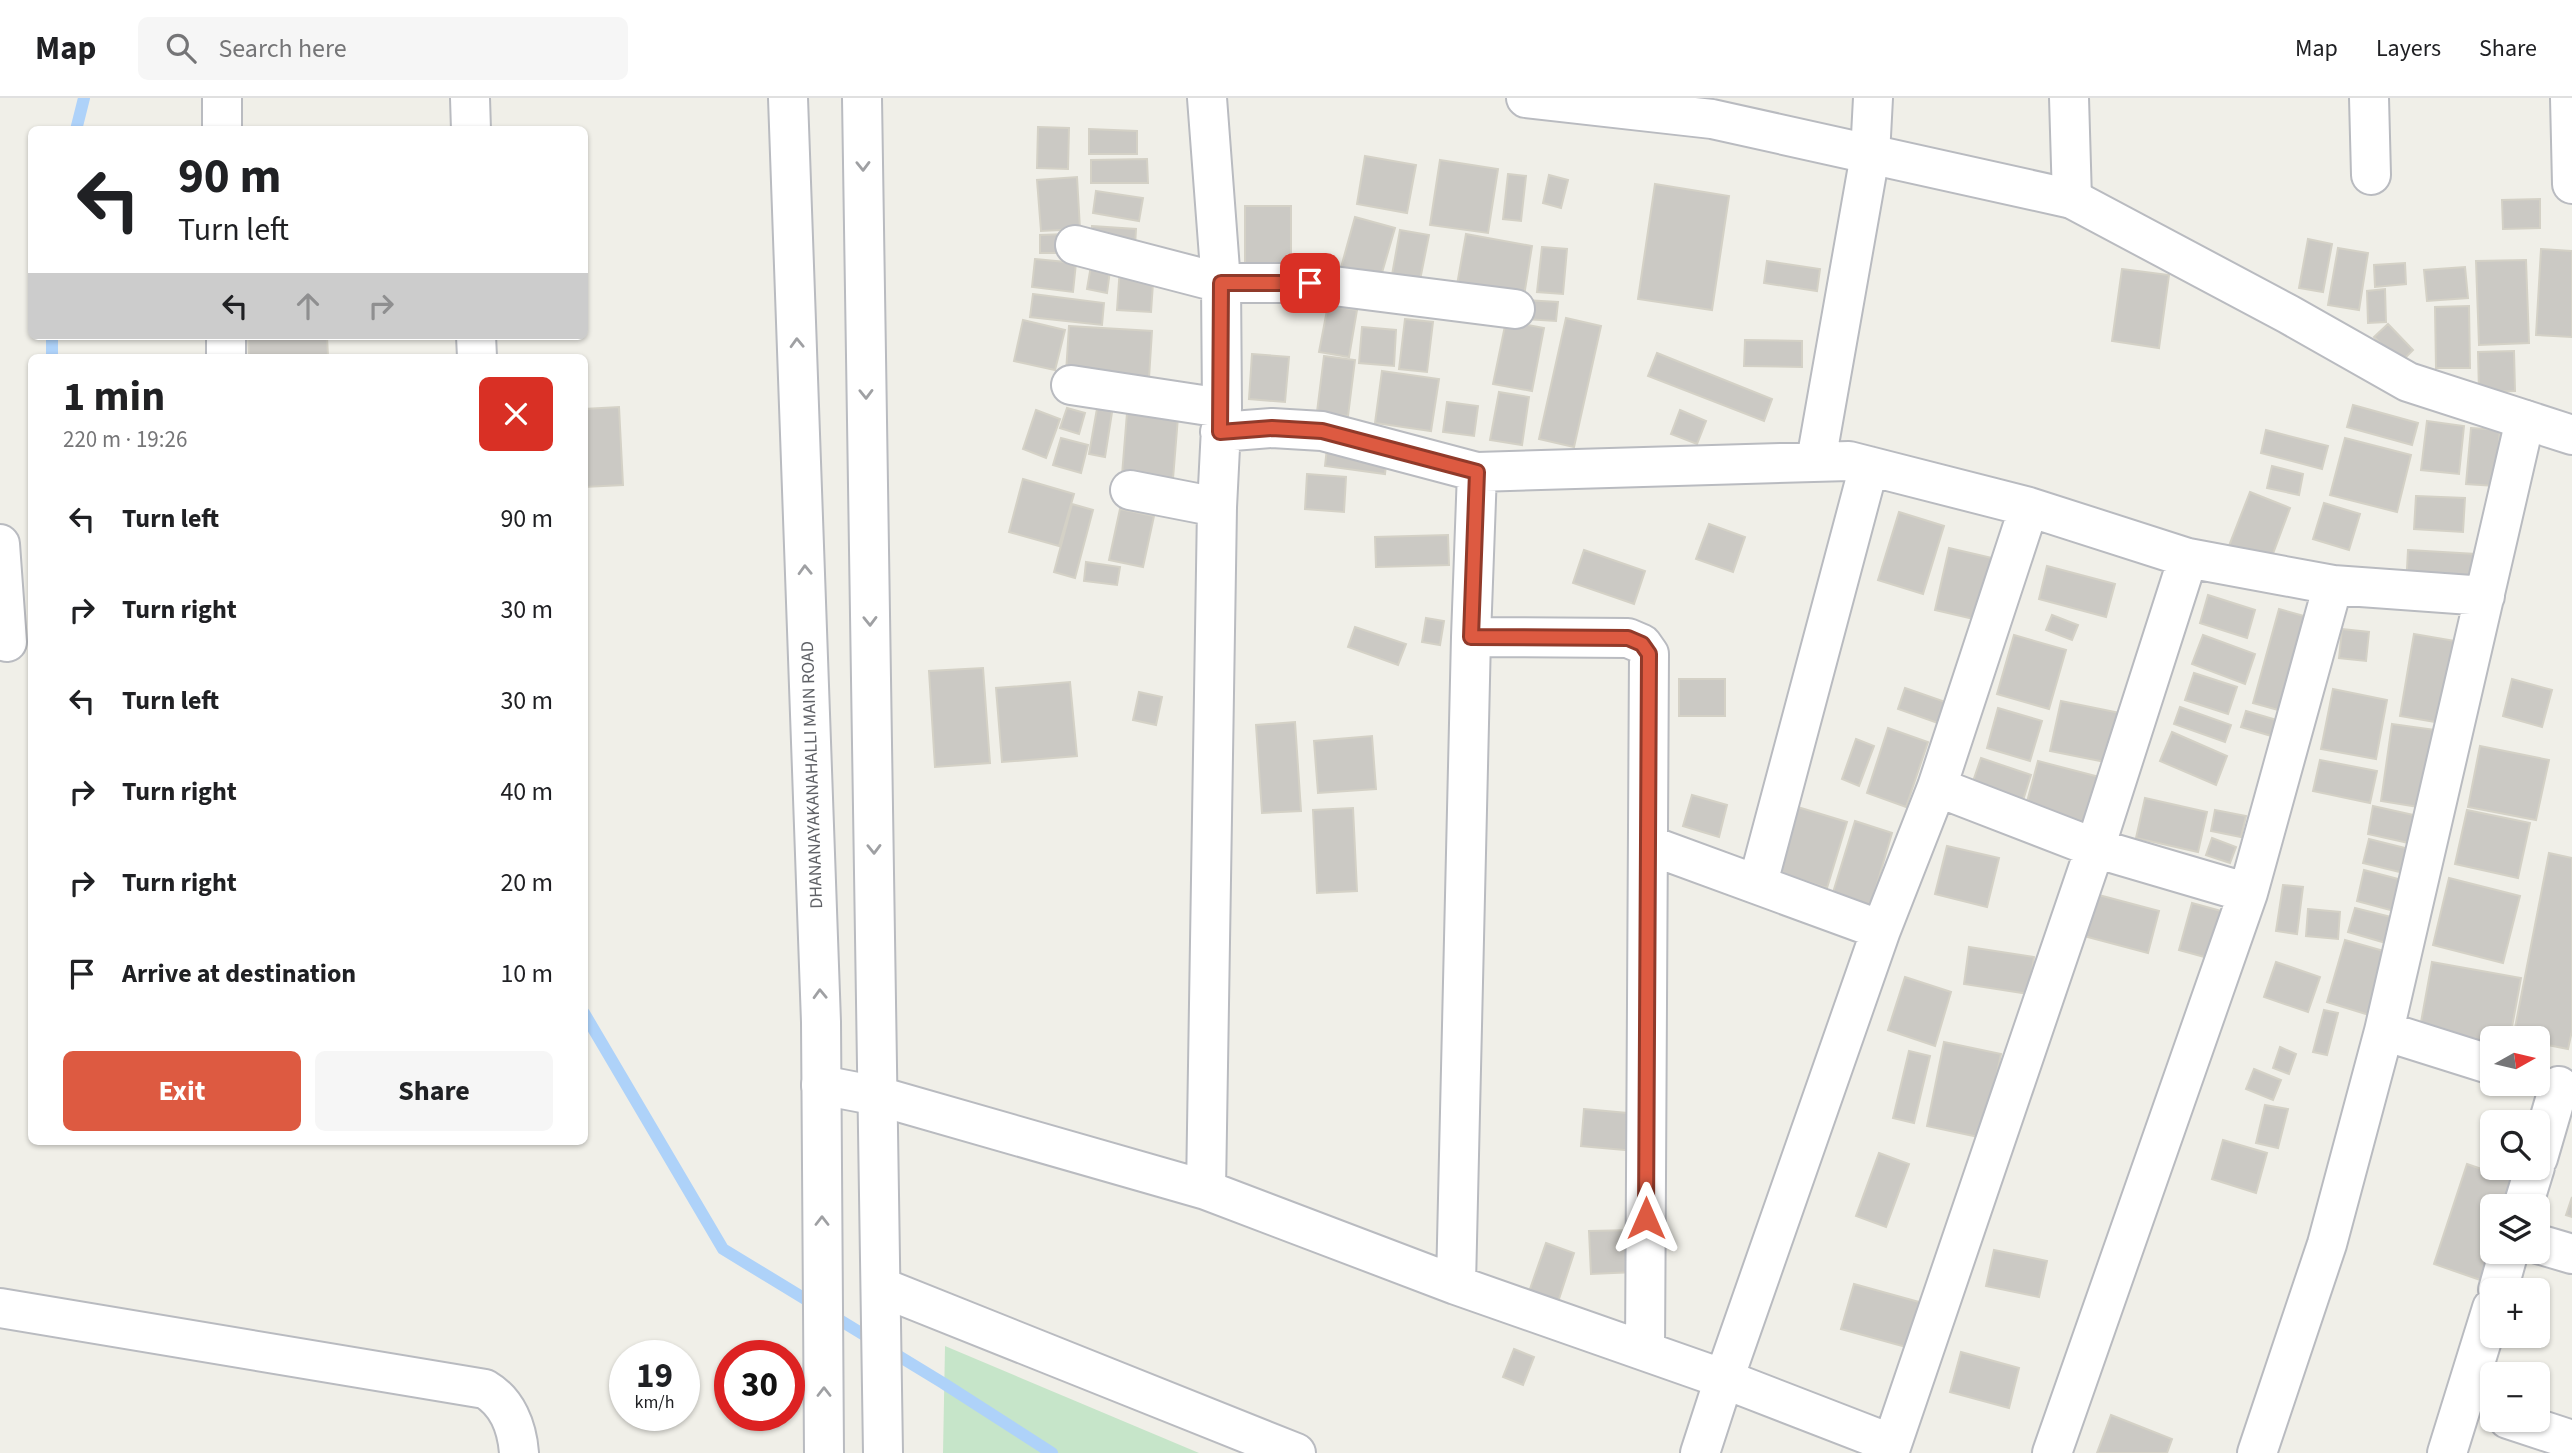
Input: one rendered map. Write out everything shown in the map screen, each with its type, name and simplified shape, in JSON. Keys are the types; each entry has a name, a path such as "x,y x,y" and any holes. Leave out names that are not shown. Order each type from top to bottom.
{"street":[{"path":"222,98 222,126"},
{"path":"470,98 471,126"},
{"name":"DHANANAYAKANAHALLI MAIN ROAD","path":"788,98 821,1085 824,1453"},
{"path":"862,98 883,1453"},
{"path":"1206,1190 1217,506 1221,420 1221,283 1207,98"},
{"path":"1526,98 1712,119 2072,200 2288,314 2408,382 2572,435"},
{"path":"1816,461 1870,155 1873,98"},
{"path":"2068,98 2072,200"},
{"path":"2369,98 2371,175"},
{"path":"2570,98 2572,184"},
{"path":"1075,245 1221,283 1310,283 1515,309"},
{"path":"1071,384 1221,420 1272,428 1322,431 1477,472 1849,461 2029,507 2188,558 2333,585 2484,596"},
{"path":"2257,1453 2327,1244 2384,1031 2525,420"},
{"path":"1758,883 1869,466"},
{"path":"1456,1285 1477,472"},
{"path":"1130,490 1217,506"},
{"path":"1700,1453 1881,930 1937,787 2029,507"},
{"path":"0,544 7,642"},
{"path":"821,1085 878,1096 1206,1190 1456,1285 1724,1379 1890,1449 2095,848 2188,558"},
{"path":"2052,1453 2248,893 2333,585"},
{"path":"1471,637 1628,638 1642,644 1649,654 1645,1351"},
{"path":"1937,787 2095,848 2248,893"},
{"path":"1649,845 1881,930"},
{"path":"2384,1031 2480,1061"},
{"path":"2550,1110 2556,1086"},
{"path":"2550,1248 2572,1254"},
{"path":"881,1287 1296,1453"},
{"path":"0,1308 485,1389 497,1396 510,1416 518,1438 519,1453"},
{"path":"2448,1453 2477,1409 2486,1348"},
{"path":"2548,1432 2572,1440"}],"green space":[{"path":"945,1346 1199,1453 943,1453"}],"building":[{"path":"1038,127 1069,128 1068,169 1037,168"},
{"path":"1089,129 1137,131 1137,154 1089,154"},
{"path":"1365,156 1416,165 1407,213 1357,204"},
{"path":"1147,159 1148,183 1091,183 1091,160"},
{"path":"1440,160 1498,169 1488,233 1430,225"},
{"path":"1508,174 1526,176 1521,221 1503,219"},
{"path":"1549,175 1568,180 1561,208 1543,203"},
{"path":"1077,177 1080,229 1041,231 1037,180"},
{"path":"1655,184 1729,196 1712,310 1638,299"},
{"path":"1096,191 1143,198 1139,221 1093,213"},
{"path":"2540,199 2540,228 2503,229 2502,200"},
{"path":"1245,206 1291,206 1291,263 1245,263"},
{"path":"1355,217 1395,228 1379,283 1340,271"},
{"path":"1092,226 1136,229 1135,246 1091,242"},
{"path":"1400,230 1429,235 1420,280 1392,275"},
{"path":"1068,234 1069,253 1040,253 1040,235"},
{"path":"1466,234 1532,246 1524,296 1457,285"},
{"path":"2308,239 2332,244 2323,292 2299,288"},
{"path":"1542,247 1567,249 1563,294 1537,292"},
{"path":"2338,248 2368,253 2359,310 2328,305"},
{"path":"2541,249 2572,251 2572,337 2536,335"},
{"path":"1035,259 1076,263 1073,292 1032,287"},
{"path":"1092,260 1111,263 1107,293 1087,289"},
{"path":"2526,260 2529,343 2479,345 2476,261"},
{"path":"1767,261 1820,269 1817,291 1764,283"},
{"path":"2405,263 2406,284 2375,287 2374,265"},
{"path":"1120,267 1154,269 1151,312 1117,310"},
{"path":"2465,267 2468,298 2427,301 2424,270"},
{"path":"2122,269 2169,275 2159,348 2112,341"},
{"path":"2385,289 2386,322 2368,323 2367,291"},
{"path":"1033,294 1104,303 1102,325 1030,317"},
{"path":"1523,300 1558,302 1556,321 1523,319"},
{"path":"1328,305 1357,310 1349,357 1319,352"},
{"path":"2469,306 2470,368 2436,368 2435,307"},
{"path":"1566,318 1601,326 1574,447 1539,439"},
{"path":"1405,319 1433,322 1427,372 1399,369"},
{"path":"1023,320 1065,330 1055,370 1014,361"},
{"path":"1506,321 1544,328 1532,391 1493,384"},
{"path":"2388,324 2413,350 2400,363 2374,337"},
{"path":"1069,326 1152,331 1149,378 1066,373"},
{"path":"1362,327 1396,330 1394,366 1359,363"},
{"path":"248,340 327,340 328,354 249,354"},
{"path":"1745,340 1802,341 1802,367 1744,366"},
{"path":"2514,351 2515,391 2479,392 2478,352"},
{"path":"1657,353 1772,399 1764,421 1648,376"},
{"path":"1252,354 1289,357 1285,402 1249,399"},
{"path":"1324,356 1355,360 1348,416 1317,412"},
{"path":"1382,371 1439,379 1431,431 1375,423"},
{"path":"1499,392 1529,397 1522,445 1490,440"},
{"path":"1447,402 1478,406 1474,436 1443,432"},
{"path":"1098,403 1113,406 1105,457 1089,454"},
{"path":"2353,405 2418,423 2412,445 2347,427"},
{"path":"619,407 623,485 588,487 588,409"},
{"path":"1067,408 1085,413 1079,434 1060,428"},
{"path":"1036,410 1060,419 1046,458 1023,449"},
{"path":"1680,410 1706,421 1697,444 1671,434"},
{"path":"1127,413 1178,417 1173,479 1122,475"},
{"path":"2427,421 2464,426 2459,474 2421,470"},
{"path":"2471,428 2500,430 2495,486 2466,484"},
{"path":"2266,430 2328,446 2322,469 2261,453"},
{"path":"1061,438 1088,445 1081,473 1053,465"},
{"path":"2345,438 2411,455 2397,512 2330,495"},
{"path":"1327,448 1387,456 1385,474 1325,466"},
{"path":"2272,466 2303,474 2299,495 2267,488"},
{"path":"1307,474 1346,477 1344,512 1305,509"},
{"path":"1023,479 1074,494 1059,546 1009,532"},
{"path":"2250,492 2290,508 2268,567 2227,551"},
{"path":"2416,496 2465,498 2463,532 2414,529"},
{"path":"2324,503 2360,514 2349,550 2313,539"},
{"path":"1072,504 1093,510 1075,578 1054,572"},
{"path":"1120,509 1154,516 1143,567 1109,560"},
{"path":"1899,512 1944,526 1923,594 1878,580"},
{"path":"1709,524 1745,537 1733,572 1696,559"},
{"path":"1448,535 1449,565 1376,567 1375,537"},
{"path":"1949,548 1992,558 1978,620 1935,610"},
{"path":"1584,550 1645,571 1634,604 1573,583"},
{"path":"2408,550 2476,554 2474,592 2406,588"},
{"path":"1086,562 1120,567 1117,585 1084,581"},
{"path":"2047,566 2115,584 2106,617 2039,599"},
{"path":"2208,595 2255,610 2247,638 2200,623"},
{"path":"2279,609 2322,621 2296,715 2253,703"},
{"path":"2052,615 2078,625 2072,640 2046,630"},
{"path":"1426,618 1444,621 1440,645 1422,642"},
{"path":"1355,627 1406,644 1398,665 1348,647"},
{"path":"2342,629 2369,632 2366,661 2339,658"},
{"path":"2414,634 2461,642 2447,724 2400,716"},
{"path":"2014,635 2066,650 2049,709 1997,694"},
{"path":"2203,635 2255,654 2245,684 2192,664"},
{"path":"983,668 990,763 935,767 929,671"},
{"path":"2194,673 2237,687 2228,714 2185,700"},
{"path":"1679,679 1725,679 1725,716 1679,716"},
{"path":"2512,679 2552,690 2542,727 2503,716"},
{"path":"1070,682 1077,756 1002,762 996,688"},
{"path":"1905,688 1957,706 1949,727 1898,709"},
{"path":"2333,689 2387,700 2376,759 2321,749"},
{"path":"1139,692 1162,697 1156,725 1133,720"},
{"path":"2061,701 2120,713 2110,763 2050,751"},
{"path":"2180,707 2231,725 2225,742 2174,724"},
{"path":"1998,708 2042,721 2030,761 1987,748"},
{"path":"2246,711 2290,724 2285,740 2241,727"},
{"path":"1295,722 1301,811 1262,813 1256,725"},
{"path":"2392,724 2443,731 2431,809 2381,801"},
{"path":"1888,728 1928,742 1906,807 1867,793"},
{"path":"2172,732 2227,756 2216,785 2160,761"},
{"path":"1372,736 1376,789 1318,793 1314,741"},
{"path":"1856,739 1874,746 1859,786 1842,779"},
{"path":"2480,746 2549,760 2536,820 2468,807"},
{"path":"1981,758 2031,775 2020,810 1969,793"},
{"path":"2320,760 2377,771 2370,803 2313,791"},
{"path":"2038,761 2107,779 2093,832 2024,813"},
{"path":"1692,795 1727,805 1719,837 1683,826"},
{"path":"2145,798 2207,812 2198,852 2136,838"},
{"path":"1791,805 1847,822 1827,888 1771,870"},
{"path":"2373,806 2427,818 2422,846 2368,834"},
{"path":"1353,808 1357,891 1317,893 1313,810"},
{"path":"2215,810 2246,816 2241,837 2211,831"},
{"path":"2467,810 2530,823 2518,878 2455,864"},
{"path":"1855,821 1892,833 1869,911 1831,899"},
{"path":"2212,838 2236,847 2230,863 2206,855"},
{"path":"2369,839 2421,852 2416,876 2363,863"},
{"path":"1947,846 1999,858 1987,907 1935,894"},
{"path":"2549,853 2572,858 2572,1031 2568,1049 2550,1045 2550,1026 2515,1026"},
{"path":"2364,870 2417,884 2409,915 2357,901"},
{"path":"2449,878 2520,896 2503,963 2433,945"},
{"path":"2283,885 2303,887 2297,934 2276,931"},
{"path":"2095,894 2159,911 2148,953 2084,936"},
{"path":"2192,903 2232,914 2219,961 2179,950"},
{"path":"2355,908 2403,920 2396,946 2348,932"},
{"path":"2308,909 2340,912 2338,939 2306,936"},
{"path":"2345,940 2401,956 2382,1019 2327,1002"},
{"path":"1969,947 2034,957 2029,994 1964,984"},
{"path":"2276,962 2320,977 2308,1012 2264,997"},
{"path":"2432,962 2521,978 2512,1026 2480,1026 2480,1044 2419,1033"},
{"path":"1905,977 1951,992 1935,1046 1888,1030"},
{"path":"2324,1010 2338,1013 2327,1055 2313,1052"},
{"path":"1944,1042 2001,1054 1983,1138 1927,1126"},
{"path":"2280,1047 2296,1054 2289,1074 2273,1068"},
{"path":"1909,1051 1930,1056 1914,1123 1893,1118"},
{"path":"2254,1069 2281,1080 2273,1100 2246,1089"},
{"path":"2265,1105 2288,1109 2278,1148 2256,1143"},
{"path":"1584,1109 1638,1114 1635,1151 1581,1146"},
{"path":"2223,1140 2267,1153 2256,1193 2212,1179"},
{"path":"1879,1153 1909,1164 1886,1227 1856,1216"},
{"path":"2467,1164 2480,1168 2480,1180 2513,1180 2525,1184 2522,1194 2480,1194 2480,1264 2492,1264 2492,1278 2480,1280 2434,1264"},
{"path":"2572,1197 2572,1217 2566,1215"},
{"path":"1635,1230 1636,1272 1591,1274 1589,1231"},
{"path":"1546,1243 1574,1253 1558,1302 1529,1292"},
{"path":"1994,1250 2047,1261 2039,1297 1986,1286"},
{"path":"1854,1284 1919,1302 1906,1347 1841,1329"},
{"path":"1514,1349 1534,1357 1523,1385 1503,1377"},
{"path":"1961,1352 2019,1368 2009,1408 1950,1392"},
{"path":"2111,1415 2172,1439 2167,1453 2097,1453"}],"waterway":[{"path":"77,126 84,98"},
{"path":"52,340 52,354"},
{"path":"588,1020 723,1249 1052,1453"}],"route":[{"path":"1310,283 1221,283 1220,432 1272,428 1322,431 1477,472 1471,637 1628,638 1642,644 1649,654 1646,1218"}]}
